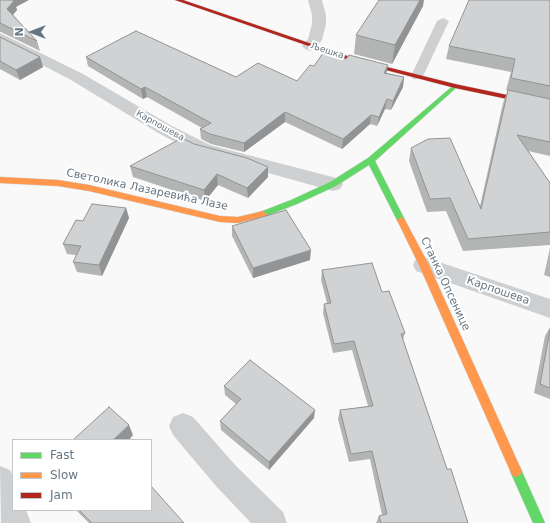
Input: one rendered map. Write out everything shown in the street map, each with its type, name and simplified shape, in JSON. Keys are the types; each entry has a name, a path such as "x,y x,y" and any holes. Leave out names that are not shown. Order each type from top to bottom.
{"street":[{"name":"Љешка","path":"178,0 310,46 357,60 455,86 550,106"},
{"path":"310,46 315,40 319,24 319,15 315,0"},
{"name":"Карпошева","path":"0,37 77,77 166,130 203,148 236,159 333,184"},
{"path":"371,160 455,86"},
{"name":"Светолика Лазаревића Лазе","path":"0,180 58,183 89,188 220,218 238,220 270,212 333,184 371,160"},
{"name":"Станка Опсенице","path":"371,160 424,265 539,523"},
{"name":"Карпошева","path":"424,265 550,309"},
{"path":"183,426 226,476 272,523"},
{"path":"0,480 16,523"}],"lane":[{"path":"417,76 443,21"}],"building":[{"path":"0,0 14,1 7,9 37,41 0,23"},
{"path":"379,0 420,0 395,45 356,35"},
{"path":"469,0 550,0 550,86 511,78 515,59 449,46"},
{"path":"136,31 236,77 258,63 297,81 310,65 314,66 323,53 346,59 349,55 388,65 384,73 404,77 393,101 387,99 379,117 371,115 343,139 285,112 244,143 210,134 200,129 211,123 145,87 141,89 86,57"},
{"path":"0,37 40,57 16,70 0,61"},
{"path":"508,90 550,99 550,142 517,135 550,183 550,232 468,239 450,198 430,199 411,148 428,139 450,138 481,209"},
{"path":"182,138 194,144 247,158 268,167 247,188 217,174 204,190 130,166"},
{"path":"92,204 126,208 99,265 73,262 81,246 63,244 76,220 83,221"},
{"path":"286,210 311,250 253,268 232,226"},
{"path":"372,263 382,292 389,291 405,333 401,334 447,469 451,469 468,523 381,523 379,516 387,514 372,451 351,454 340,410 373,406 354,341 334,344 324,304 331,303 322,270"},
{"path":"550,330 550,388 540,384"},
{"path":"250,360 315,410 269,462 220,421 241,399 224,386"},
{"path":"109,407 129,425 114,439 74,439"},
{"path":"152,487 184,523 92,523 80,511 152,511"}],"traffic: fast":[{"path":"401,220 371,160 455,86"},
{"path":"263,214 333,184 371,160"},
{"path":"516,471 539,523"}],"traffic: slow":[{"path":"0,180 58,183 89,188 220,219 238,220 263,214"},
{"path":"401,220 424,265 516,471"}],"traffic: jam":[{"path":"178,0 357,61 455,86 550,106"}]}
